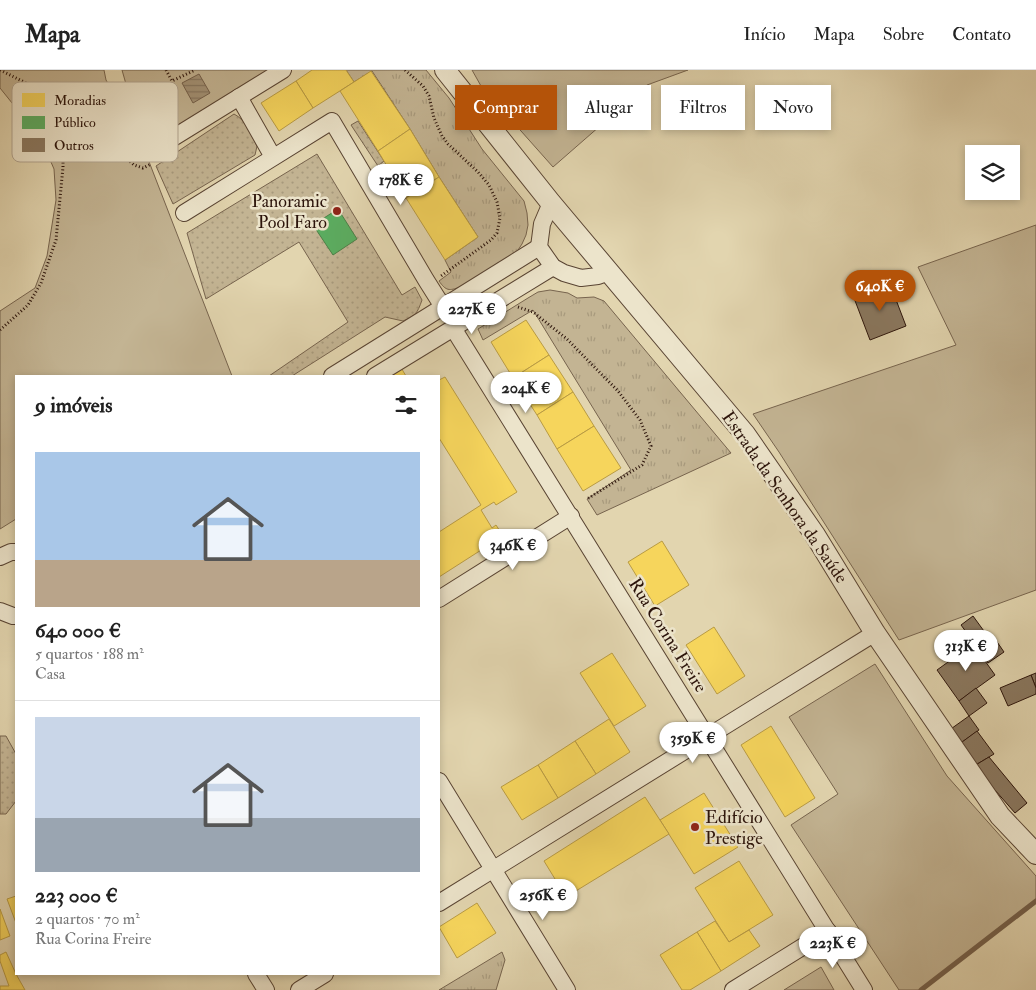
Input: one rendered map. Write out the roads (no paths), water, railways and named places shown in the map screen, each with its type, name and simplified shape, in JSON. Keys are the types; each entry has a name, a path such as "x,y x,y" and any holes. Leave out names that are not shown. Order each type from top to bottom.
{"street":[{"path":"178,135 284,70"},
{"path":"445,70 457,85"},
{"path":"454,70 462,85"},
{"path":"239,98 273,157"},
{"path":"184,213 332,121 443,307"},
{"name":"Estrada da Senhora da Saúde","path":"493,130 551,203 745,434 815,535 875,632 1000,816 1036,854"},
{"path":"551,203 542,224 539,247 553,267 582,278 598,276 609,272"},
{"path":"334,375 539,247"},
{"path":"377,375 553,267"},
{"name":"Rua Corina Freire","path":"454,328 864,990"},
{"path":"440,598 572,516"},
{"path":"0,557 15,552"},
{"path":"0,611 15,616"},
{"path":"440,902 875,632"},
{"path":"440,783 567,990"},
{"path":"733,990 828,931"},
{"path":"257,975 266,990"},
{"path":"299,990 323,975"}],"waterway":[{"path":"921,990 1036,901"}],"place":[{"name":"Panoramic Pool Faro","path":"337,211"},
{"name":"Edifício Prestige","path":"695,827"}]}
